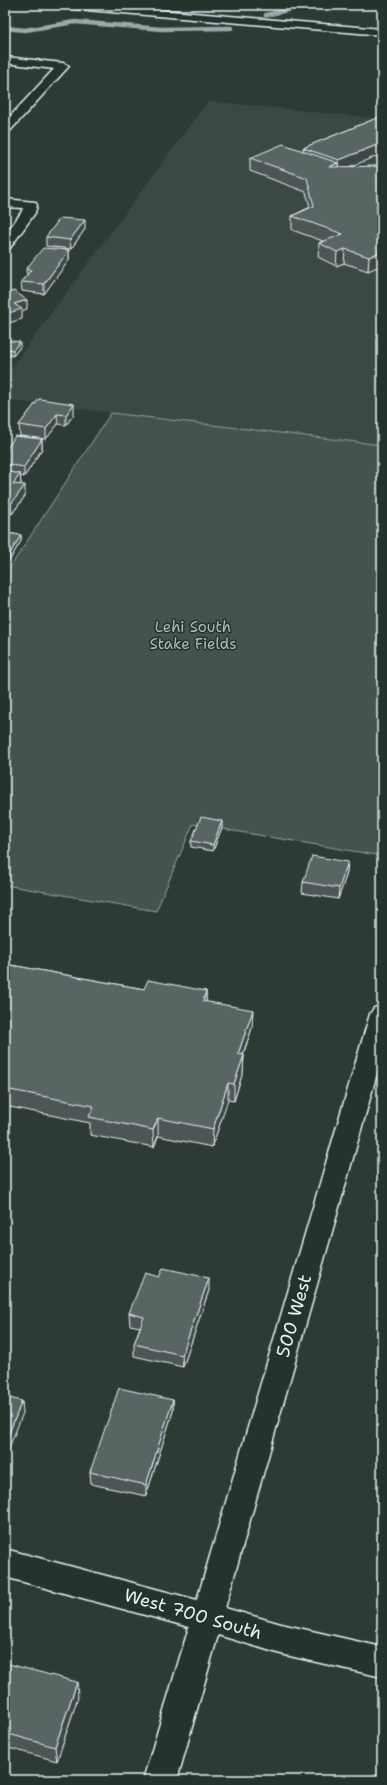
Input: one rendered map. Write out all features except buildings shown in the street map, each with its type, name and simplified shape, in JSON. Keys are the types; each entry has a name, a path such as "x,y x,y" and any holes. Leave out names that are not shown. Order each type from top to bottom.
{"street":[{"path":"63,5 382,32"},
{"path":"5,60 63,66 5,129"},
{"path":"5,203 30,205 28,213 5,245"},
{"name":"500 West","path":"160,1780 382,1014"},
{"name":"West 700 South","path":"5,1563 149,1601 281,1639 382,1662"}],"shaded area":[{"path":"208,101 382,119 382,445 5,400 5,376"}],"green space":[{"name":"Lehi South Stake Fields","path":"111,413 382,445 382,856 193,824 156,911 5,885 5,575"}],"waterway":[{"path":"266,15 309,5"},
{"path":"5,28 25,30 75,22 161,29 231,28"}]}
